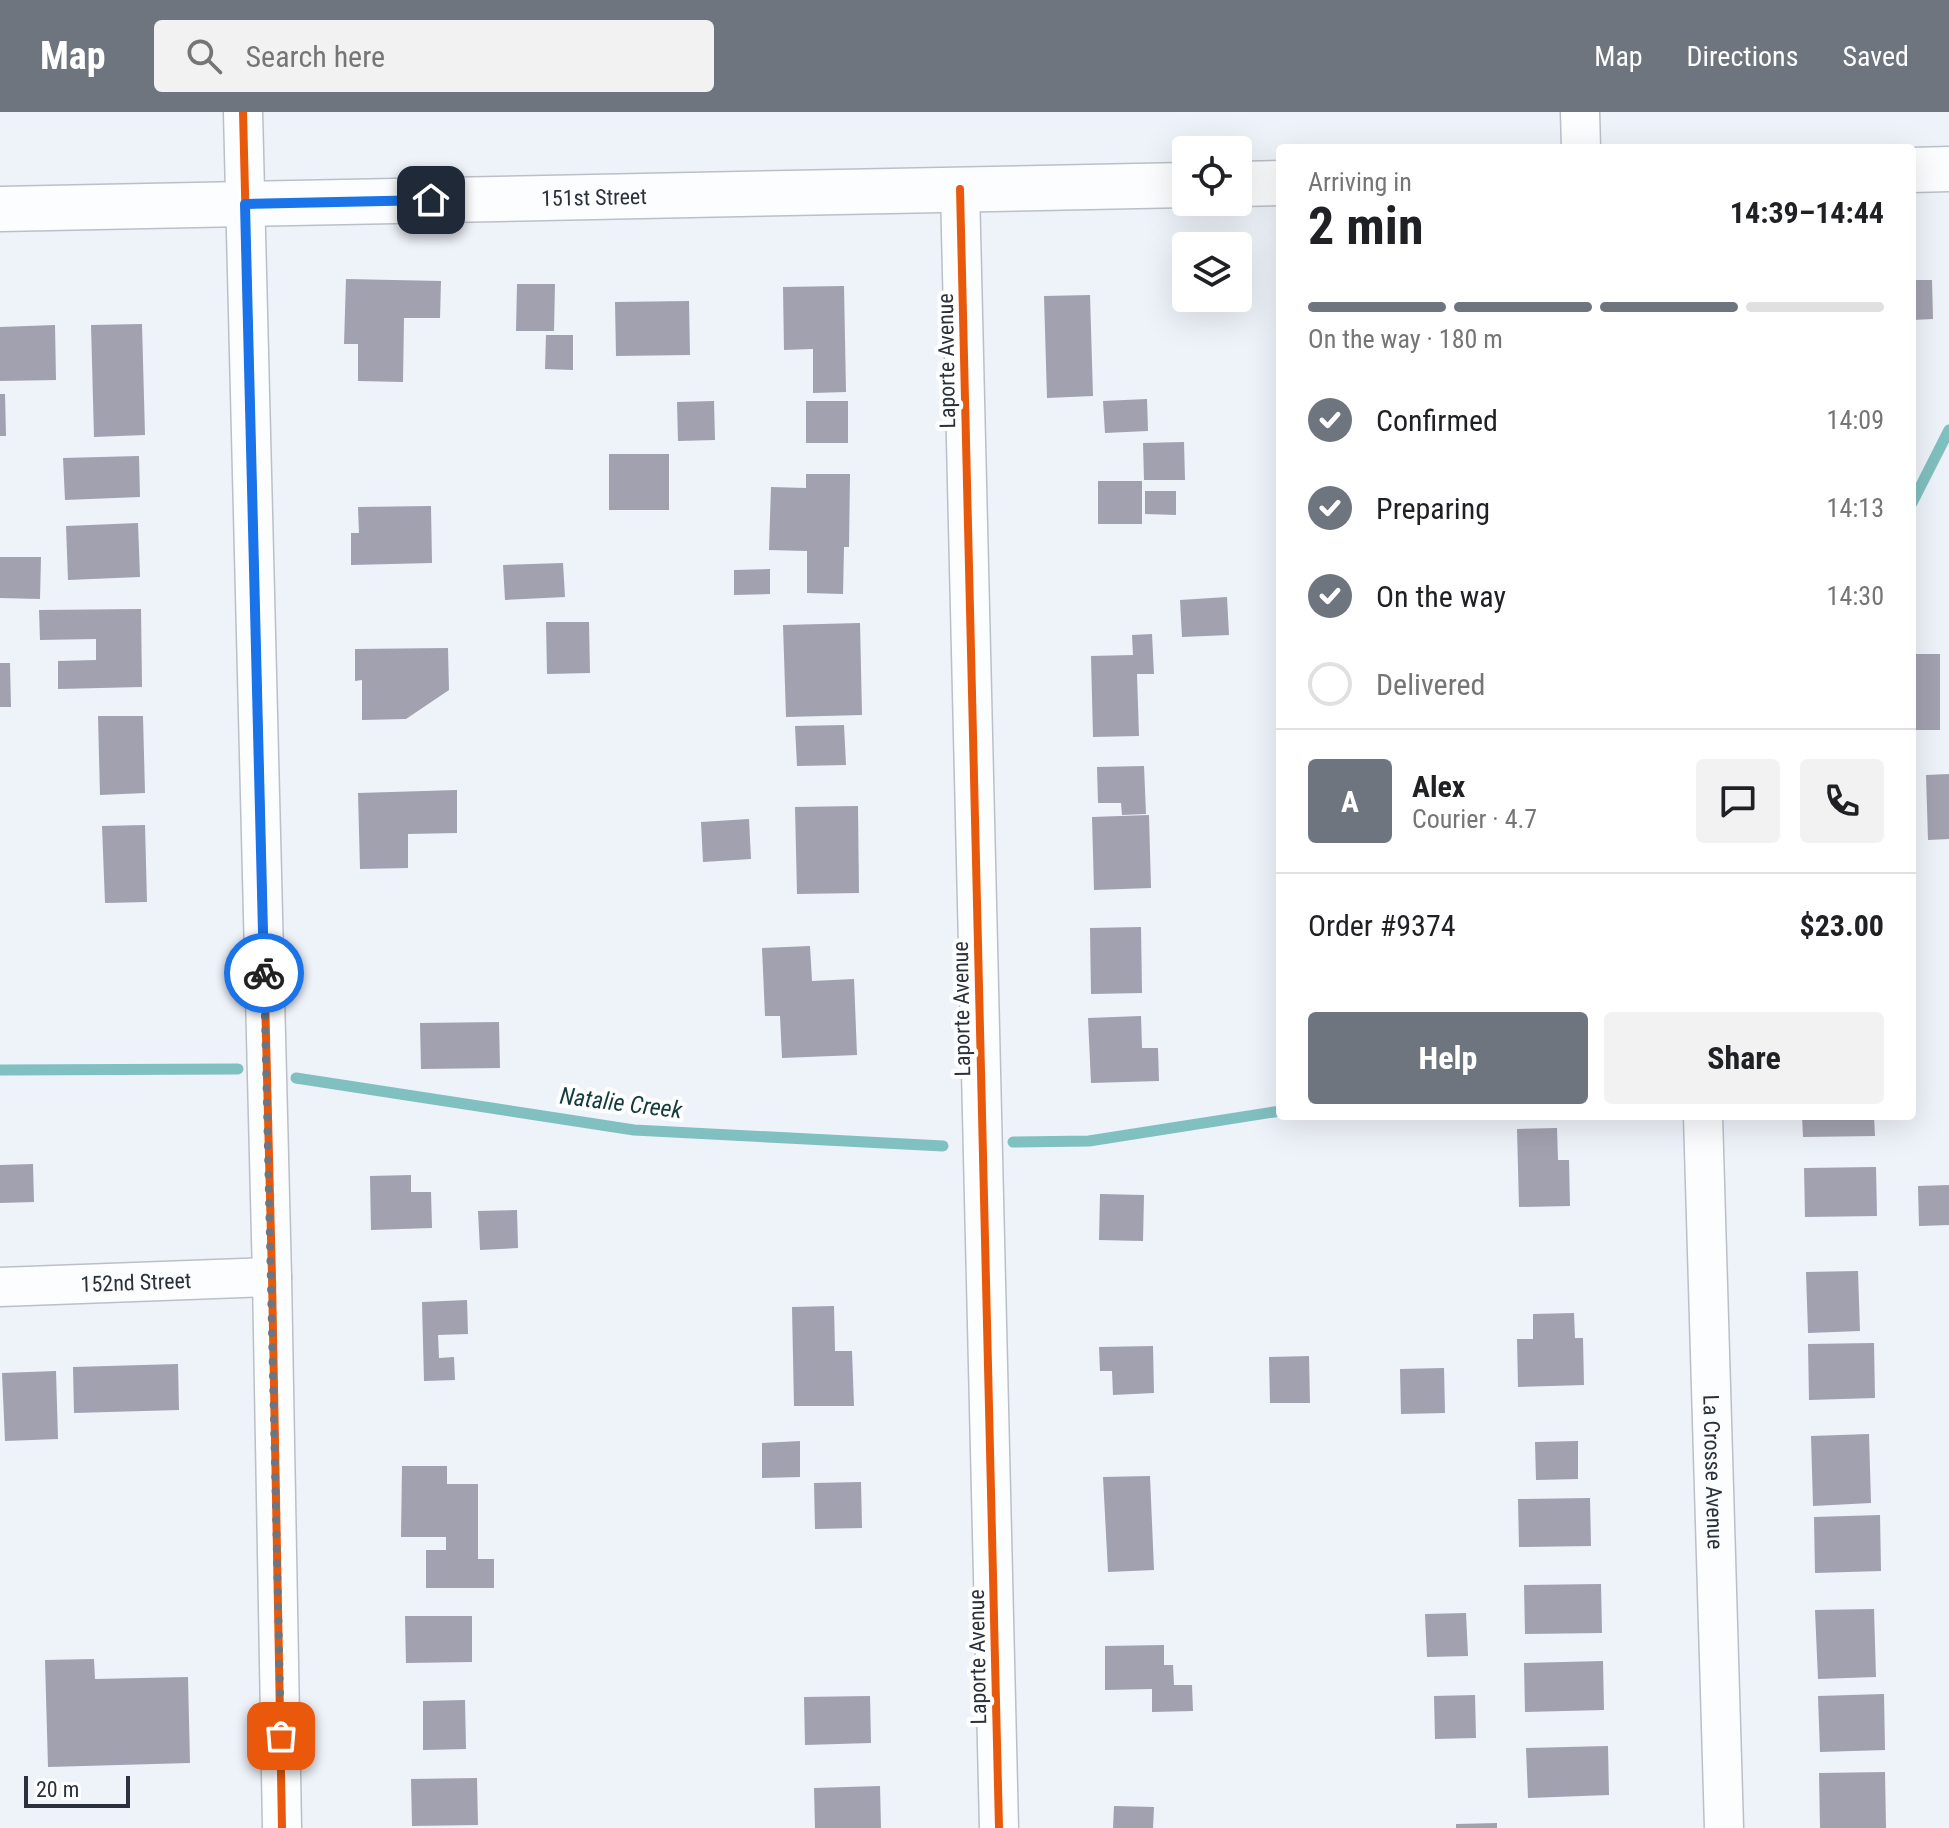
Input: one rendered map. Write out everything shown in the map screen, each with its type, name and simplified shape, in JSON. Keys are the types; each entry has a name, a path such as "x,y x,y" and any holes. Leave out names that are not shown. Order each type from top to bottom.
{"street":[{"path":"243,112 272,1277 282,1828"},
{"path":"1580,112 1581,144"},
{"path":"1916,170 1949,169"},
{"path":"1252,184 1276,183"},
{"name":"151st Street","path":"0,209 1172,185"},
{"name":"Laporte Avenue","path":"960,189 999,1828"},
{"name":"La Crosse Avenue","path":"1703,1120 1724,1828"},
{"name":"152nd Street","path":"0,1287 272,1277"}],"building":[{"path":"346,279 441,281 440,318 404,318 403,382 358,381 358,344 344,344"},
{"path":"1916,280 1932,280 1933,319 1916,320"},
{"path":"517,284 555,284 554,331 516,331"},
{"path":"844,286 846,392 813,393 813,349 784,350 783,287"},
{"path":"1090,295 1093,396 1047,398 1044,296"},
{"path":"689,301 690,355 616,356 615,302"},
{"path":"142,324 145,435 94,437 91,325"},
{"path":"55,325 56,380 0,381 0,327"},
{"path":"546,335 573,335 573,370 545,369"},
{"path":"0,394 5,394 6,436 0,436"},
{"path":"1147,399 1148,431 1105,433 1103,401"},
{"path":"714,401 715,440 678,441 677,402"},
{"path":"806,401 848,401 848,443 806,443"},
{"path":"1184,442 1185,480 1144,480 1143,443"},
{"path":"609,454 669,454 669,510 609,510"},
{"path":"139,456 140,497 65,500 63,458"},
{"path":"806,474 850,474 849,547 844,547 843,594 807,593 807,551 769,550 771,487 806,488"},
{"path":"1098,481 1142,481 1142,524 1098,524"},
{"path":"1145,491 1176,491 1176,515 1145,514"},
{"path":"431,506 432,563 351,565 351,533 359,533 358,507"},
{"path":"138,523 140,577 68,580 66,526"},
{"path":"0,557 41,557 40,599 0,598"},
{"path":"563,563 565,597 505,600 503,565"},
{"path":"770,569 770,594 734,595 734,570"},
{"path":"1227,597 1229,635 1182,637 1180,600"},
{"path":"141,609 142,687 58,689 58,661 96,660 96,639 40,640 39,610"},
{"path":"546,622 589,622 590,673 547,674"},
{"path":"860,623 862,715 786,717 783,625"},
{"path":"1152,634 1154,674 1137,674 1139,736 1093,737 1091,656 1133,655 1132,635"},
{"path":"448,648 449,690 406,719 362,720 362,680 355,681 355,649"},
{"path":"1916,654 1940,654 1940,730 1916,730"},
{"path":"0,663 10,663 11,707 0,707"},
{"path":"98,716 143,716 145,793 100,795"},
{"path":"844,725 846,765 797,766 795,726"},
{"path":"1144,766 1146,814 1122,815 1121,803 1098,803 1097,767"},
{"path":"1949,774 1949,839 1928,840 1926,775"},
{"path":"457,790 457,833 408,834 408,868 360,869 358,793"},
{"path":"858,806 859,893 797,894 795,807"},
{"path":"1149,815 1151,888 1094,890 1092,817"},
{"path":"749,819 751,859 703,862 701,822"},
{"path":"145,825 147,902 105,903 102,826"},
{"path":"1141,927 1142,993 1091,994 1090,928"},
{"path":"810,946 812,981 854,979 857,1055 782,1058 780,1016 765,1016 762,948"},
{"path":"1141,1016 1142,1048 1158,1048 1159,1081 1091,1083 1088,1018"},
{"path":"499,1022 500,1068 421,1069 420,1023"},
{"path":"1802,1120 1874,1120 1875,1136 1803,1137"},
{"path":"1557,1128 1558,1160 1569,1160 1570,1206 1519,1207 1517,1129"},
{"path":"33,1164 34,1202 0,1203 0,1165"},
{"path":"1876,1167 1877,1216 1805,1217 1804,1168"},
{"path":"411,1175 411,1192 431,1192 432,1228 371,1230 370,1176"},
{"path":"1949,1185 1949,1225 1919,1226 1918,1186"},
{"path":"1100,1194 1144,1195 1143,1241 1099,1240"},
{"path":"517,1210 518,1248 480,1250 478,1211"},
{"path":"1858,1271 1860,1331 1808,1333 1806,1272"},
{"path":"467,1300 468,1334 438,1335 439,1358 454,1357 455,1380 424,1381 422,1302"},
{"path":"834,1306 835,1351 852,1351 854,1406 794,1406 792,1307"},
{"path":"1574,1313 1575,1338 1583,1338 1584,1385 1518,1387 1517,1339 1533,1339 1533,1314"},
{"path":"1874,1343 1875,1398 1809,1400 1808,1344"},
{"path":"1153,1346 1154,1393 1113,1395 1112,1371 1100,1371 1099,1347"},
{"path":"1309,1356 1310,1403 1270,1403 1269,1357"},
{"path":"178,1364 179,1410 74,1413 73,1367"},
{"path":"1444,1368 1445,1413 1401,1414 1400,1369"},
{"path":"56,1371 58,1439 5,1441 2,1373"},
{"path":"1869,1434 1871,1503 1813,1506 1811,1436"},
{"path":"800,1441 800,1477 762,1478 762,1443"},
{"path":"1578,1441 1578,1479 1536,1480 1535,1442"},
{"path":"402,1466 447,1466 447,1484 478,1484 478,1559 494,1559 494,1588 426,1588 426,1550 446,1550 446,1537 401,1537"},
{"path":"1150,1476 1154,1570 1108,1572 1103,1477"},
{"path":"861,1482 862,1528 815,1529 814,1483"},
{"path":"1590,1498 1591,1546 1519,1547 1518,1499"},
{"path":"1880,1515 1881,1571 1815,1573 1814,1517"},
{"path":"1601,1584 1602,1633 1525,1634 1524,1585"},
{"path":"1874,1609 1876,1677 1818,1679 1815,1610"},
{"path":"1466,1613 1468,1656 1427,1657 1425,1614"},
{"path":"405,1616 472,1616 472,1662 406,1663"},
{"path":"1164,1645 1164,1665 1173,1665 1174,1685 1192,1685 1193,1711 1152,1712 1152,1689 1105,1690 1105,1646"},
{"path":"94,1659 95,1679 188,1677 190,1763 48,1767 45,1660"},
{"path":"1603,1661 1604,1710 1525,1712 1524,1663"},
{"path":"1884,1694 1885,1750 1820,1752 1818,1696"},
{"path":"1475,1695 1476,1738 1435,1739 1434,1696"},
{"path":"870,1696 871,1743 805,1745 804,1697"},
{"path":"465,1700 466,1749 423,1750 423,1701"},
{"path":"1608,1746 1609,1795 1528,1798 1526,1748"},
{"path":"1885,1772 1886,1828 1820,1828 1819,1773"},
{"path":"477,1778 478,1825 412,1826 411,1779"},
{"path":"880,1786 881,1828 815,1828 814,1788"},
{"path":"1114,1806 1154,1807 1153,1828 1113,1828"},
{"path":"1497,1823 1497,1828 1456,1828 1456,1824"}],"waterway":[{"name":"Natalie Creek","path":"1916,495 1949,430"},
{"name":"Natalie Creek","path":"0,1070 238,1069"},
{"name":"Natalie Creek","path":"296,1078 634,1130 943,1146"},
{"name":"Natalie Creek","path":"1013,1142 1089,1141 1276,1112"}],"cycle path":[{"path":"243,112 272,1277 282,1828"},
{"path":"960,189 999,1828"}],"way so far":[{"path":"264,973 281,1736"}],"route":[{"path":"264,973 245,204 431,200"}]}
